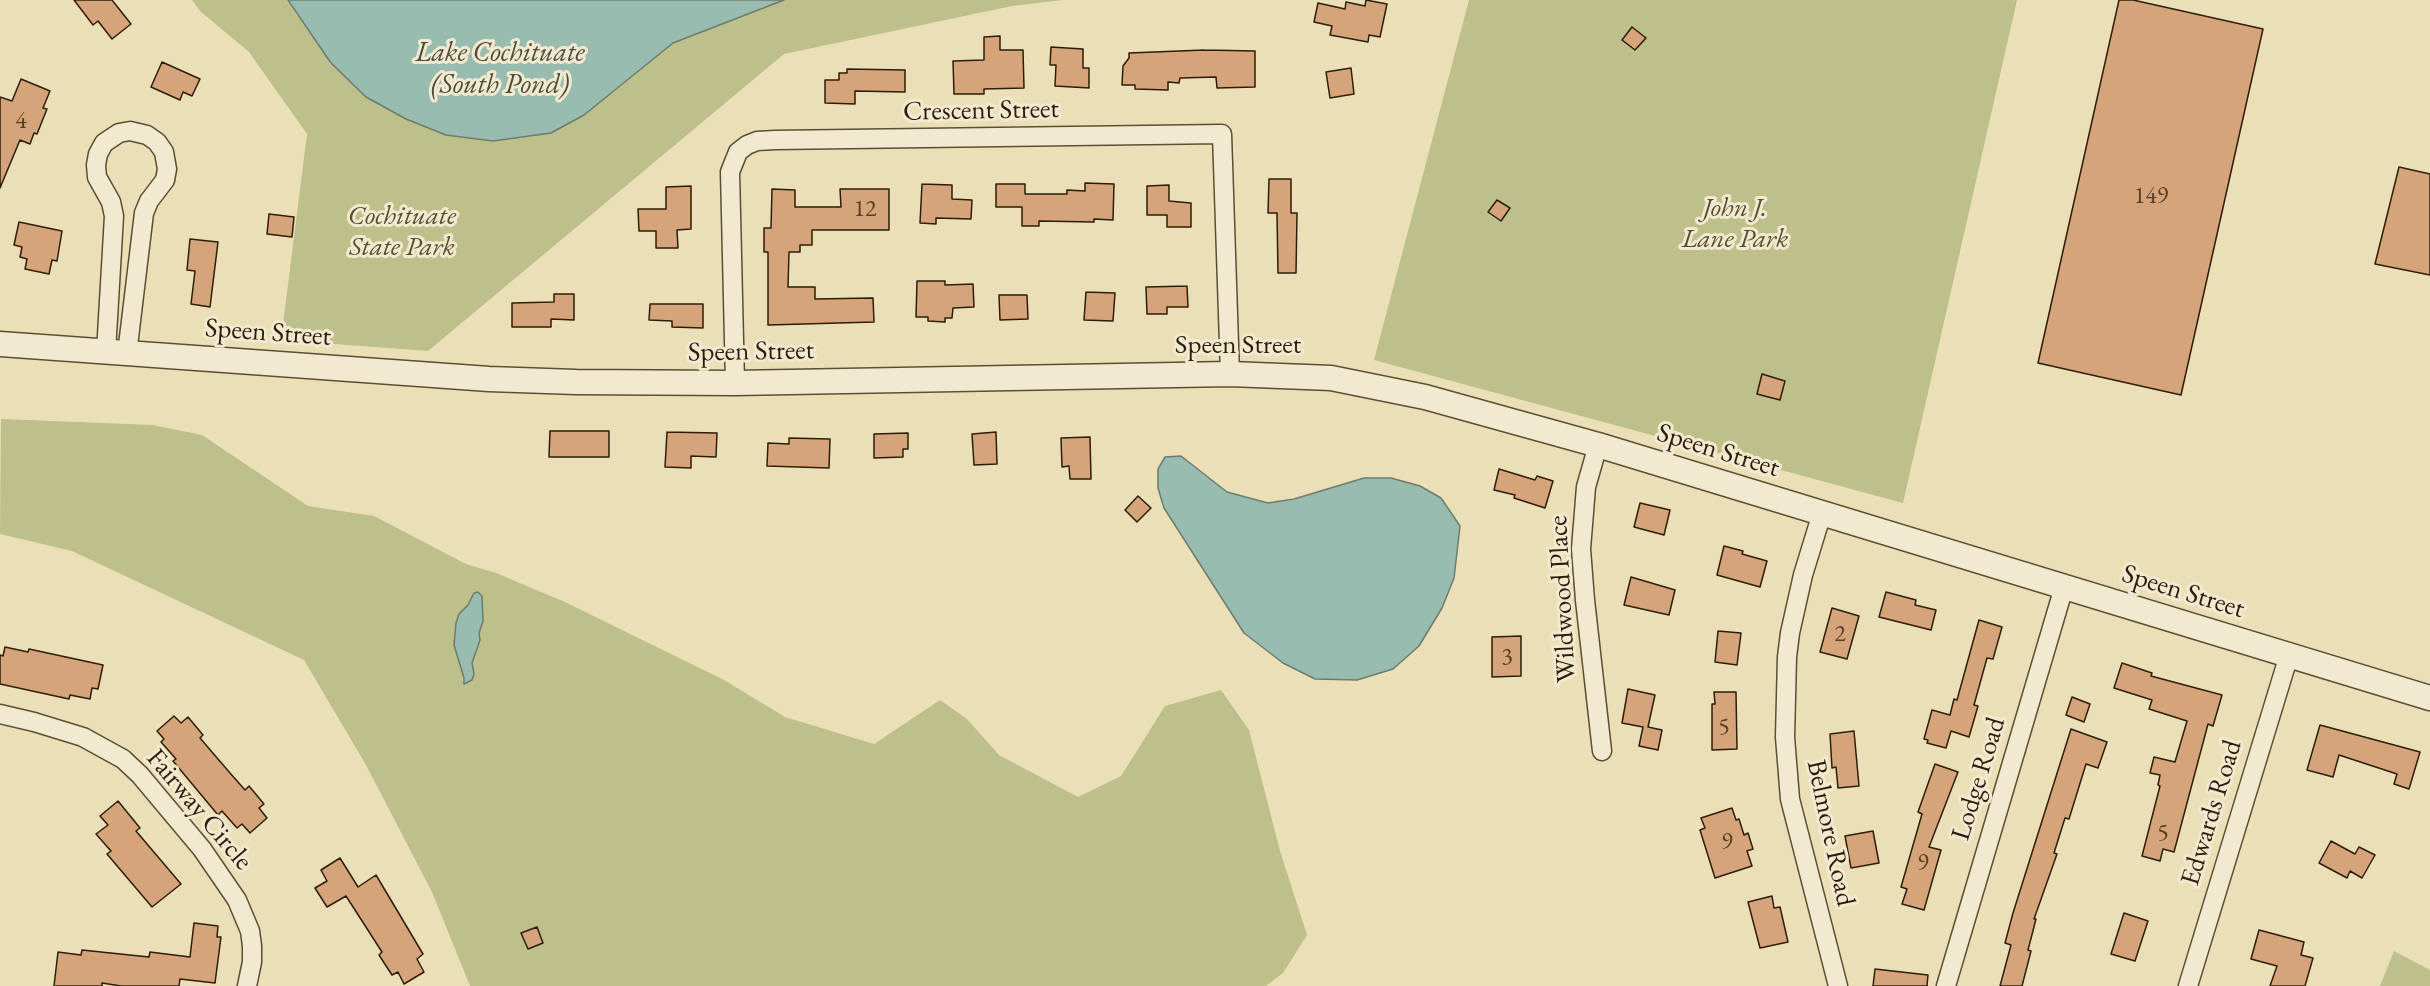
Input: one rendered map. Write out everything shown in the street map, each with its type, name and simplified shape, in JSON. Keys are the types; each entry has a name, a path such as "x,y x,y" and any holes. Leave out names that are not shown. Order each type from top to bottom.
{"street":[{"path":"130,131 147,135 157,142 164,152 167,169 165,180 149,201 144,213 116,353 114,216 111,202 97,177 96,165 98,154 104,143 113,136 130,131"},
{"name":"Crescent Street","path":"735,383 730,172 738,152 747,145 757,141 775,140 1222,134 1230,374"},
{"name":"Speen Street","path":"0,344 530,381 735,383 1230,374 1331,378 1425,397 1598,445 2430,698"},
{"name":"Wildwood Place","path":"1598,445 1586,487 1581,549 1602,751"},
{"name":"Belmore Road","path":"1822,513 1803,575 1790,633 1786,669 1786,747 1790,799 1838,986"},
{"name":"Lodge Road","path":"1946,986 2064,587"},
{"name":"Edwards Road","path":"2188,986 2289,655"},
{"name":"Fairway Circle","path":"0,714 83,737 123,759 140,775 202,849 237,900 250,931 252,946 252,962 247,986"}],"green space":[{"name":"Cochituate State Park","path":"192,0 288,0 297,15 366,97 406,119 446,135 551,133 584,115 673,43 783,0 1063,0 1012,6 784,54 428,351 281,340 307,134 249,52 200,11"},
{"name":"John J. Lane Park","path":"1469,0 2017,0 1903,503 1374,360"},
{"path":"1,419 153,425 202,435 308,506 374,516 466,564 496,573 565,602 724,680 785,717 874,744 940,700 967,719 999,755 1078,797 1121,776 1165,706 1221,690 1249,730 1280,851 1307,935 1283,973 1266,986 470,986 432,892 366,765 304,660 72,551 0,534"},
{"path":"2394,951 2430,970 2430,986 2380,986"}],"water":[{"name":"Lake Cochituate (South Pond)","path":"288,0 784,0 673,43 584,115 551,133 493,141 446,135 406,119 366,97 331,63"},
{"path":"1181,456 1227,492 1268,503 1294,499 1364,478 1391,478 1420,486 1441,498 1460,526 1454,578 1442,608 1419,646 1393,669 1357,680 1315,679 1283,663 1244,633 1164,508 1158,488 1158,469 1165,457"},
{"path":"478,592 482,596 483,621 479,633 480,640 472,663 474,674 472,680 464,684 454,645 456,623 459,614 468,605 474,593"}],"building":[{"path":"74,0 112,0 131,24 112,39 98,21 93,25"},
{"path":"1366,0 1387,4 1380,37 1369,35 1368,42 1330,35 1332,26 1314,22 1318,3 1345,9 1346,2 1365,6"},
{"path":"2119,0 2133,0 2263,29 2181,395 2038,363"},
{"path":"1632,27 1646,38 1635,50 1622,40"},
{"path":"1000,36 1000,50 1023,50 1024,88 984,89 984,94 954,94 953,61 984,60 984,37"},
{"path":"1051,47 1083,49 1083,68 1089,68 1089,88 1055,86 1056,65 1050,65"},
{"path":"1204,50 1255,51 1255,87 1217,88 1216,77 1180,78 1179,83 1168,82 1168,90 1135,89 1135,85 1122,85 1123,66 1129,58 1129,53"},
{"path":"162,62 200,79 192,96 183,92 180,100 151,87"},
{"path":"1351,68 1354,94 1330,98 1326,72"},
{"path":"847,69 905,70 905,92 855,91 855,104 825,103 825,80 839,80 839,73 847,73"},
{"path":"21,79 50,91 43,108 47,109 37,134 34,133 30,144 20,140 0,188 0,97 12,101"},
{"path":"2399,167 2430,174 2430,275 2375,264"},
{"path":"1269,179 1291,179 1291,213 1297,213 1296,273 1278,273 1277,213 1268,213"},
{"path":"1085,183 1114,184 1113,220 1039,221 1039,226 1022,226 1022,207 996,207 996,184 1025,184 1025,194 1067,194 1067,190 1085,191"},
{"path":"922,184 952,185 952,199 972,200 971,219 936,218 936,224 920,223"},
{"path":"1169,185 1169,201 1191,203 1191,227 1167,227 1167,215 1147,215 1147,186"},
{"path":"691,186 691,229 677,230 678,248 656,248 656,231 639,231 638,209 666,209 666,187"},
{"path":"772,189 795,190 795,207 841,207 840,189 889,189 889,230 812,230 812,245 800,245 800,252 789,252 788,287 815,287 815,299 873,298 874,322 768,325 768,252 764,252 764,228 771,228"},
{"path":"1497,200 1510,208 1501,221 1488,212"},
{"path":"269,214 294,217 292,237 267,234"},
{"path":"19,222 62,231 57,261 52,260 49,274 25,269 27,259 20,257 22,247 14,245"},
{"path":"190,239 218,242 210,307 191,304 195,271 187,270"},
{"path":"917,281 945,281 945,285 973,284 974,307 953,308 952,318 945,318 945,322 928,321 928,317 916,317"},
{"path":"1187,286 1188,307 1167,307 1167,314 1147,314 1146,287"},
{"path":"1086,292 1115,293 1113,321 1084,320"},
{"path":"554,294 574,294 574,320 551,319 551,327 512,327 512,303 554,302"},
{"path":"999,295 1027,295 1028,319 1000,320"},
{"path":"650,304 703,304 703,328 672,327 672,321 649,320"},
{"path":"1762,374 1785,381 1780,400 1757,394"},
{"path":"550,431 609,431 609,457 549,457"},
{"path":"667,432 717,433 716,457 691,456 691,468 665,467"},
{"path":"996,432 997,464 974,465 972,434"},
{"path":"908,433 908,449 903,449 903,457 874,458 874,434"},
{"path":"1090,437 1091,479 1070,479 1069,466 1062,467 1061,438"},
{"path":"789,438 830,439 829,468 767,466 768,443 789,444"},
{"path":"1499,469 1535,480 1537,476 1553,481 1545,508 1514,498 1515,495 1494,490"},
{"path":"1138,496 1151,508 1137,522 1125,510"},
{"path":"1640,503 1670,510 1664,535 1634,527"},
{"path":"1724,546 1767,561 1760,587 1717,575"},
{"path":"1631,577 1675,590 1669,615 1624,605"},
{"path":"1886,592 1916,600 1915,605 1936,610 1931,630 1879,617"},
{"path":"1832,608 1859,616 1847,659 1820,652"},
{"path":"1979,620 2002,627 1993,659 1987,658 1974,705 1978,706 1969,737 1951,731 1946,748 1927,743 1928,740 1924,739 1932,710 1950,715 1954,699 1957,700"},
{"path":"1718,631 1741,633 1737,665 1715,662"},
{"path":"1521,636 1521,676 1492,677 1492,637"},
{"path":"5,647 28,652 29,649 103,665 98,689 92,688 90,699 70,695 69,699 0,684 0,655 3,656"},
{"path":"2122,663 2152,673 2151,676 2222,695 2213,726 2208,724 2174,852 2163,849 2160,861 2142,856 2160,786 2158,785 2160,775 2150,773 2154,757 2175,762 2187,721 2149,709 2152,700 2114,688"},
{"path":"1628,689 1655,695 1648,727 1662,730 1658,750 1639,746 1643,727 1622,723"},
{"path":"1714,692 1736,692 1737,749 1712,750"},
{"path":"2072,697 2090,704 2084,722 2066,715"},
{"path":"174,716 181,723 188,717 203,735 200,738 230,773 245,790 249,786 264,804 259,808 267,818 250,833 242,824 237,828 222,811 218,815 173,761 176,759 161,742 164,739 157,731"},
{"path":"2320,725 2420,752 2409,789 2394,784 2397,774 2339,755 2333,777 2307,770"},
{"path":"2071,729 2107,742 2098,768 2086,764 2069,819 2065,818 2054,853 2057,854 2034,919 2036,919 2028,950 2031,951 2022,986 2000,986 2011,945 2005,943 2013,913"},
{"path":"1854,731 1859,786 1838,788 1836,767 1832,768 1830,734"},
{"path":"1935,764 1958,772 1929,847 1941,850 1924,910 1902,904 1907,889 1901,887 1922,814 1918,812"},
{"path":"118,801 140,828 136,831 181,884 152,907 107,854 111,851 96,834 108,825 100,816"},
{"path":"1732,808 1736,820 1739,819 1744,835 1748,833 1753,849 1747,851 1752,866 1715,878 1700,830 1705,828 1701,818"},
{"path":"1873,831 1879,863 1851,868 1845,836"},
{"path":"2331,841 2355,854 2359,847 2375,855 2362,878 2350,871 2347,878 2319,863"},
{"path":"340,858 358,887 376,875 423,954 417,959 424,972 404,984 398,972 392,975 379,955 382,952 346,896 327,907 315,888 327,881 321,870"},
{"path":"1772,896 1774,908 1780,907 1788,942 1760,948 1748,902"},
{"path":"2124,913 2148,921 2135,961 2111,954"},
{"path":"194,923 218,926 217,937 221,937 215,983 180,979 179,986 121,986 102,983 102,986 54,986 58,952 81,955 82,950 149,957 150,952 190,957"},
{"path":"537,927 543,943 528,949 521,933"},
{"path":"2259,930 2304,942 2301,955 2313,958 2305,986 2270,986 2277,966 2251,959"},
{"path":"1875,969 1928,975 1927,986 1873,986"}]}
